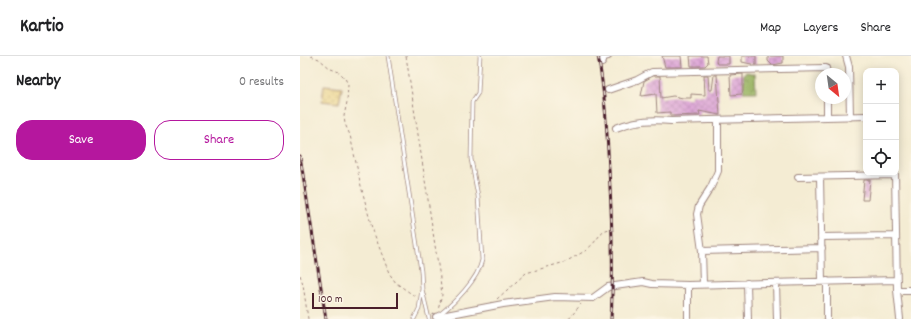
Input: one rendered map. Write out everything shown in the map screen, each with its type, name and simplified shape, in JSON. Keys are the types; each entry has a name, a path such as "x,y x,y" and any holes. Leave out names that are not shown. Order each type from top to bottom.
{"street":[{"path":"602,63 604,57 608,56"},
{"path":"846,56 849,67 850,117"},
{"path":"608,90 637,80 652,72 815,68"},
{"path":"827,104 827,117"},
{"path":"616,128 638,120 718,120 863,116"},
{"path":"703,284 702,251 697,214 699,206 711,187 718,171 718,120"},
{"path":"798,177 863,175"},
{"path":"895,176 897,290 900,319"},
{"path":"820,177 821,237 827,319"},
{"path":"821,237 896,236"},
{"path":"702,251 822,248"},
{"path":"432,318 493,306 555,297 593,298 608,287 643,282 652,284 703,284 897,280"},
{"path":"748,283 748,319"},
{"path":"776,283 777,319"},
{"path":"688,284 688,319"},
{"path":"897,290 911,290"}],"lane":[{"path":"388,56 420,263 422,289 432,318 451,304 466,287 480,267 482,260 478,196 471,159 472,102 478,93 480,56"},
{"path":"414,319 419,309 422,289"}],"path":[{"path":"311,56 318,59 331,69 340,72 346,78 348,85 344,116 345,124 350,135 360,186 372,228 389,273 396,283 420,300"},
{"path":"406,56 442,295 440,305 432,318"},
{"path":"493,306 494,302 526,273 565,262 585,251 593,244 603,231 612,228"},
{"path":"300,275 303,284 308,319"},
{"path":"569,319 587,298"}],"green space":[{"path":"747,72 755,74 756,92 743,92 743,74"}],"sand":[{"path":"324,85 342,87 339,103 322,101"}],"building":[{"path":"662,56 681,56 682,67 665,67"},
{"path":"690,56 707,56 708,63 705,66 691,66"},
{"path":"717,56 729,56 729,64 717,64"},
{"path":"742,56 756,56 756,65 742,62"},
{"path":"768,56 783,56 783,63 772,65 768,61"},
{"path":"743,74 742,94 731,95 730,75"},
{"path":"704,75 708,75 709,90 712,90 714,75 717,75 720,115 699,111 700,115 670,116 670,112 657,113 656,94 641,96 644,81 653,76 660,76 661,98 673,96 691,98 691,94 705,95"},
{"path":"864,180 870,180 868,200 862,200"}],"railway":[{"path":"598,56 605,112 611,206 611,319"},
{"path":"300,156 326,319"}]}
